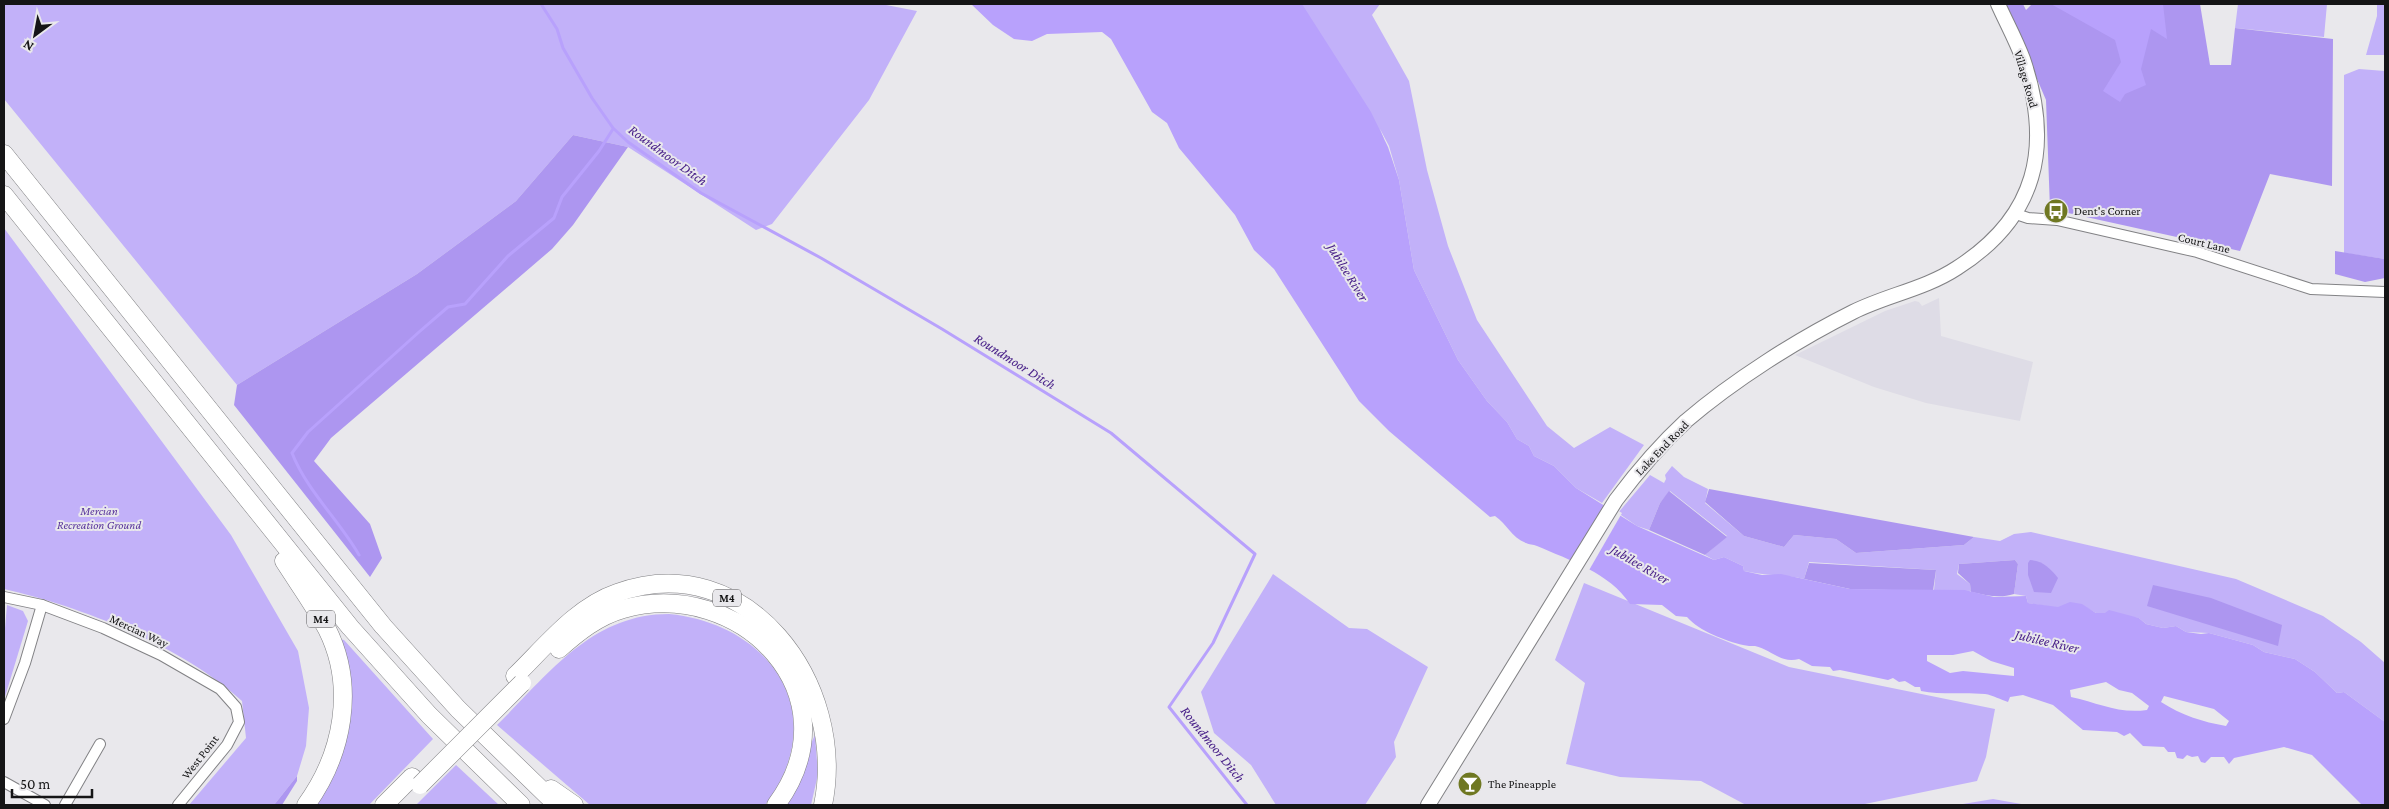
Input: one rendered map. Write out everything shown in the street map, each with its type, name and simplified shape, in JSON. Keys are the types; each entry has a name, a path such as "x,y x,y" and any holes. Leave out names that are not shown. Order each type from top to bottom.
{"highway":[{"path":"4,154 371,611 421,669 511,762 558,805"},
{"name":"M4","path":"4,195 390,674 521,805"},
{"name":"M4","path":"211,454 308,598 327,629 337,656 343,698 340,731 332,760 306,805"},
{"name":"M4","path":"384,805 416,781 519,680 566,626 595,603 617,592 639,586 676,584 696,587 724,596 749,611 770,628 791,652 808,681 819,708 826,741 828,770 823,805"},
{"name":"M4","path":"519,680 580,631 600,618 621,609 653,604 681,604 707,610 734,620 765,642 782,660 795,688 801,708 803,729 798,764 787,790 776,805"},
{"path":"511,762 574,805"},
{"name":"M4","path":"399,805 416,781"}],"main road":[{"name":"Village Road","path":"1998,4 2023,59 2035,106 2038,146 2030,186 2016,214"},
{"name":"Lake End Road","path":"1428,805 1519,654 1616,500 1651,457 1686,421 1735,384 1854,311 1927,284 1957,268 1995,240 2016,214"}],"street":[{"name":"Court Lane","path":"2016,214 2028,218 2057,220 2197,252 2311,289 2385,292"},
{"name":"Mercian Way","path":"4,597 42,605 103,628 161,655 220,689 236,706 239,722"},
{"path":"4,719 25,662 42,605"},
{"name":"West Point","path":"178,805 227,745 239,722"},
{"path":"65,805 100,744"},
{"path":"4,782 45,805"}],"shaded area":[{"path":"2005,4 2023,4 2026,10 2032,4 2200,4 2210,65 2231,65 2235,28 2333,39 2332,186 2270,174 2240,251 2050,209 2046,100"},
{"path":"573,135 628,147 573,225 552,249 331,438 314,461 370,524 382,558 370,577 234,405 237,385 417,274 516,201"},
{"path":"2335,251 2385,259 2385,278 2365,282 2335,274"},
{"path":"1939,298 1941,336 2033,362 2020,421 1926,403 1874,387 1795,355 1885,311 1915,301 1919,302 1922,306"},
{"path":"1709,489 1974,537 1964,545 1856,553 1836,539 1794,535 1784,547 1744,536 1705,502"},
{"path":"1669,491 1727,537 1705,555 1649,530 1660,503"},
{"path":"2015,560 2018,564 2014,594 1992,596 1971,592 1970,584 1958,573 1959,564"},
{"path":"2030,560 2046,566 2058,578 2051,593 2034,592 2028,575 2028,563"},
{"path":"1809,563 1936,570 1933,591 1850,589 1804,579"},
{"path":"2153,585 2211,598 2282,625 2278,646 2147,606"},
{"path":"297,776 297,781 282,805 274,805"}],"green space":[{"path":"4,4 881,4 917,11 869,100 772,224 756,230 628,147 573,135 516,201 417,274 237,385 4,99"},
{"path":"1266,4 1380,4 1372,15 1409,81 1427,170 1448,246 1477,320 1547,426 1574,448 1610,427 1644,445 1602,503 1576,488 1554,466 1534,456 1529,446 1517,439 1507,422 1487,401 1458,360 1414,270 1399,180 1389,146 1380,129 1384,139"},
{"path":"2238,4 2327,4 2324,37 2235,28"},
{"path":"2377,4 2385,4 2385,55 2366,55 2377,16"},
{"path":"2359,69 2385,71 2385,259 2344,253 2344,75"},
{"name":"Mercian Recreation Ground","path":"4,228 231,535 298,651 309,708 306,746 297,776 274,805 189,805 246,738 242,701 218,681 191,663 130,631 65,606 4,589"},
{"path":"1672,466 1684,477 1708,489 1705,503 1744,536 1784,547 1794,535 1836,539 1856,553 1964,545 1974,537 2000,541 2014,534 2031,532 2236,579 2323,616 2361,642 2385,663 2385,722 2344,692 2337,693 2315,672 2295,659 2264,652 2253,645 2209,633 2186,632 2176,626 2163,628 2146,624 2139,618 2096,613 2082,605 2058,608 2028,603 2026,596 2014,594 2018,564 2015,560 1959,564 1957,574 1970,584 1971,591 1934,590 1936,570 1809,562 1804,579 1744,571 1743,566 1724,557 1714,560 1705,555 1727,536 1670,491 1660,503 1649,530 1637,526 1618,513 1650,475 1664,483 1665,475"},
{"path":"1273,574 1349,628 1367,629 1428,667 1394,742 1396,757 1365,805 1276,805 1251,765 1214,733 1201,692"},
{"path":"1584,583 1789,667 1995,709 1986,757 1977,781 1860,805 1746,805 1701,781 1620,777 1566,764 1585,683 1555,660"},
{"path":"7,605 23,611 28,621 4,700 4,640"},
{"path":"669,614 705,621 737,636 763,655 781,680 792,708 793,739 785,772 765,805 590,805 497,725 553,668 594,636 616,624 641,617"},
{"path":"340,639 344,640 433,739 369,805 316,805 329,784"},
{"path":"815,735 818,774 811,805 784,805 798,780"},
{"path":"456,765 499,805 416,805"},
{"path":"1993,799 2027,805 1957,805"}],"water":[{"name":"Jubilee River","path":"971,4 1302,4 1371,112 1388,147 1399,180 1414,270 1458,360 1487,401 1507,422 1517,439 1529,446 1534,456 1554,466 1576,488 1637,526 1714,560 1724,557 1743,566 1744,571 1762,575 1781,574 1850,589 1965,590 1994,597 2026,596 2028,603 2058,607 2070,602 2082,604 2096,613 2105,613 2109,610 2139,618 2146,624 2163,628 2176,626 2186,632 2209,633 2253,645 2264,652 2295,659 2315,672 2337,693 2344,692 2385,722 2385,805 2362,805 2312,755 2284,747 2234,758 2229,764 2224,757 2211,757 2205,763 2201,762 2198,756 2192,757 2187,755 2183,759 2177,758 2175,752 2168,752 2164,747 2143,746 2130,733 2124,736 2117,732 2083,730 2053,705 2023,695 2010,697 2008,702 1985,694 1921,691 1920,687 1915,687 1905,681 1899,682 1893,678 1888,680 1840,670 1833,671 1830,667 1812,666 1799,659 1787,660 1755,646 1743,645 1721,638 1698,627 1687,617 1676,616 1662,605 1630,604 1622,593 1600,576 1575,562 1536,545 1527,544 1495,516 1490,517 1389,431 1359,401 1274,269 1254,250 1235,215 1179,148 1167,123 1152,112 1111,39 1102,32 1047,34 1032,41 1014,39 993,25","holes":["1973,651 1991,661 2014,668 2014,676 1963,671 1950,673 1927,661 1927,655 1953,655","2106,682 2119,690 2132,693 2149,706 2147,710 2137,711 2118,709 2071,697 2070,690","2164,696 2214,709 2229,721 2226,726 2201,720 2176,711 2161,702"]},
{"path":"2051,4 2163,4 2167,39 2151,29 2141,69 2146,85 2125,94 2120,102 2103,91 2121,62 2115,40"}],"pier":[{"path":"1606,503 1622,513 1588,572 1570,563"}],"waterway":[{"name":"Roundmoor Ditch","path":"541,4 557,29 563,48 592,98 613,128 628,142 701,193 821,258 942,329 1111,433 1255,554 1213,643 1169,707 1247,805"},
{"path":"359,555 306,480 292,453 308,432 419,332 448,307 465,304 508,256 554,218 562,197 599,151 613,129"}],"place":[{"name":"Dent's Corner","path":"2056,211"},
{"name":"The Pineapple","path":"1470,784"}]}
